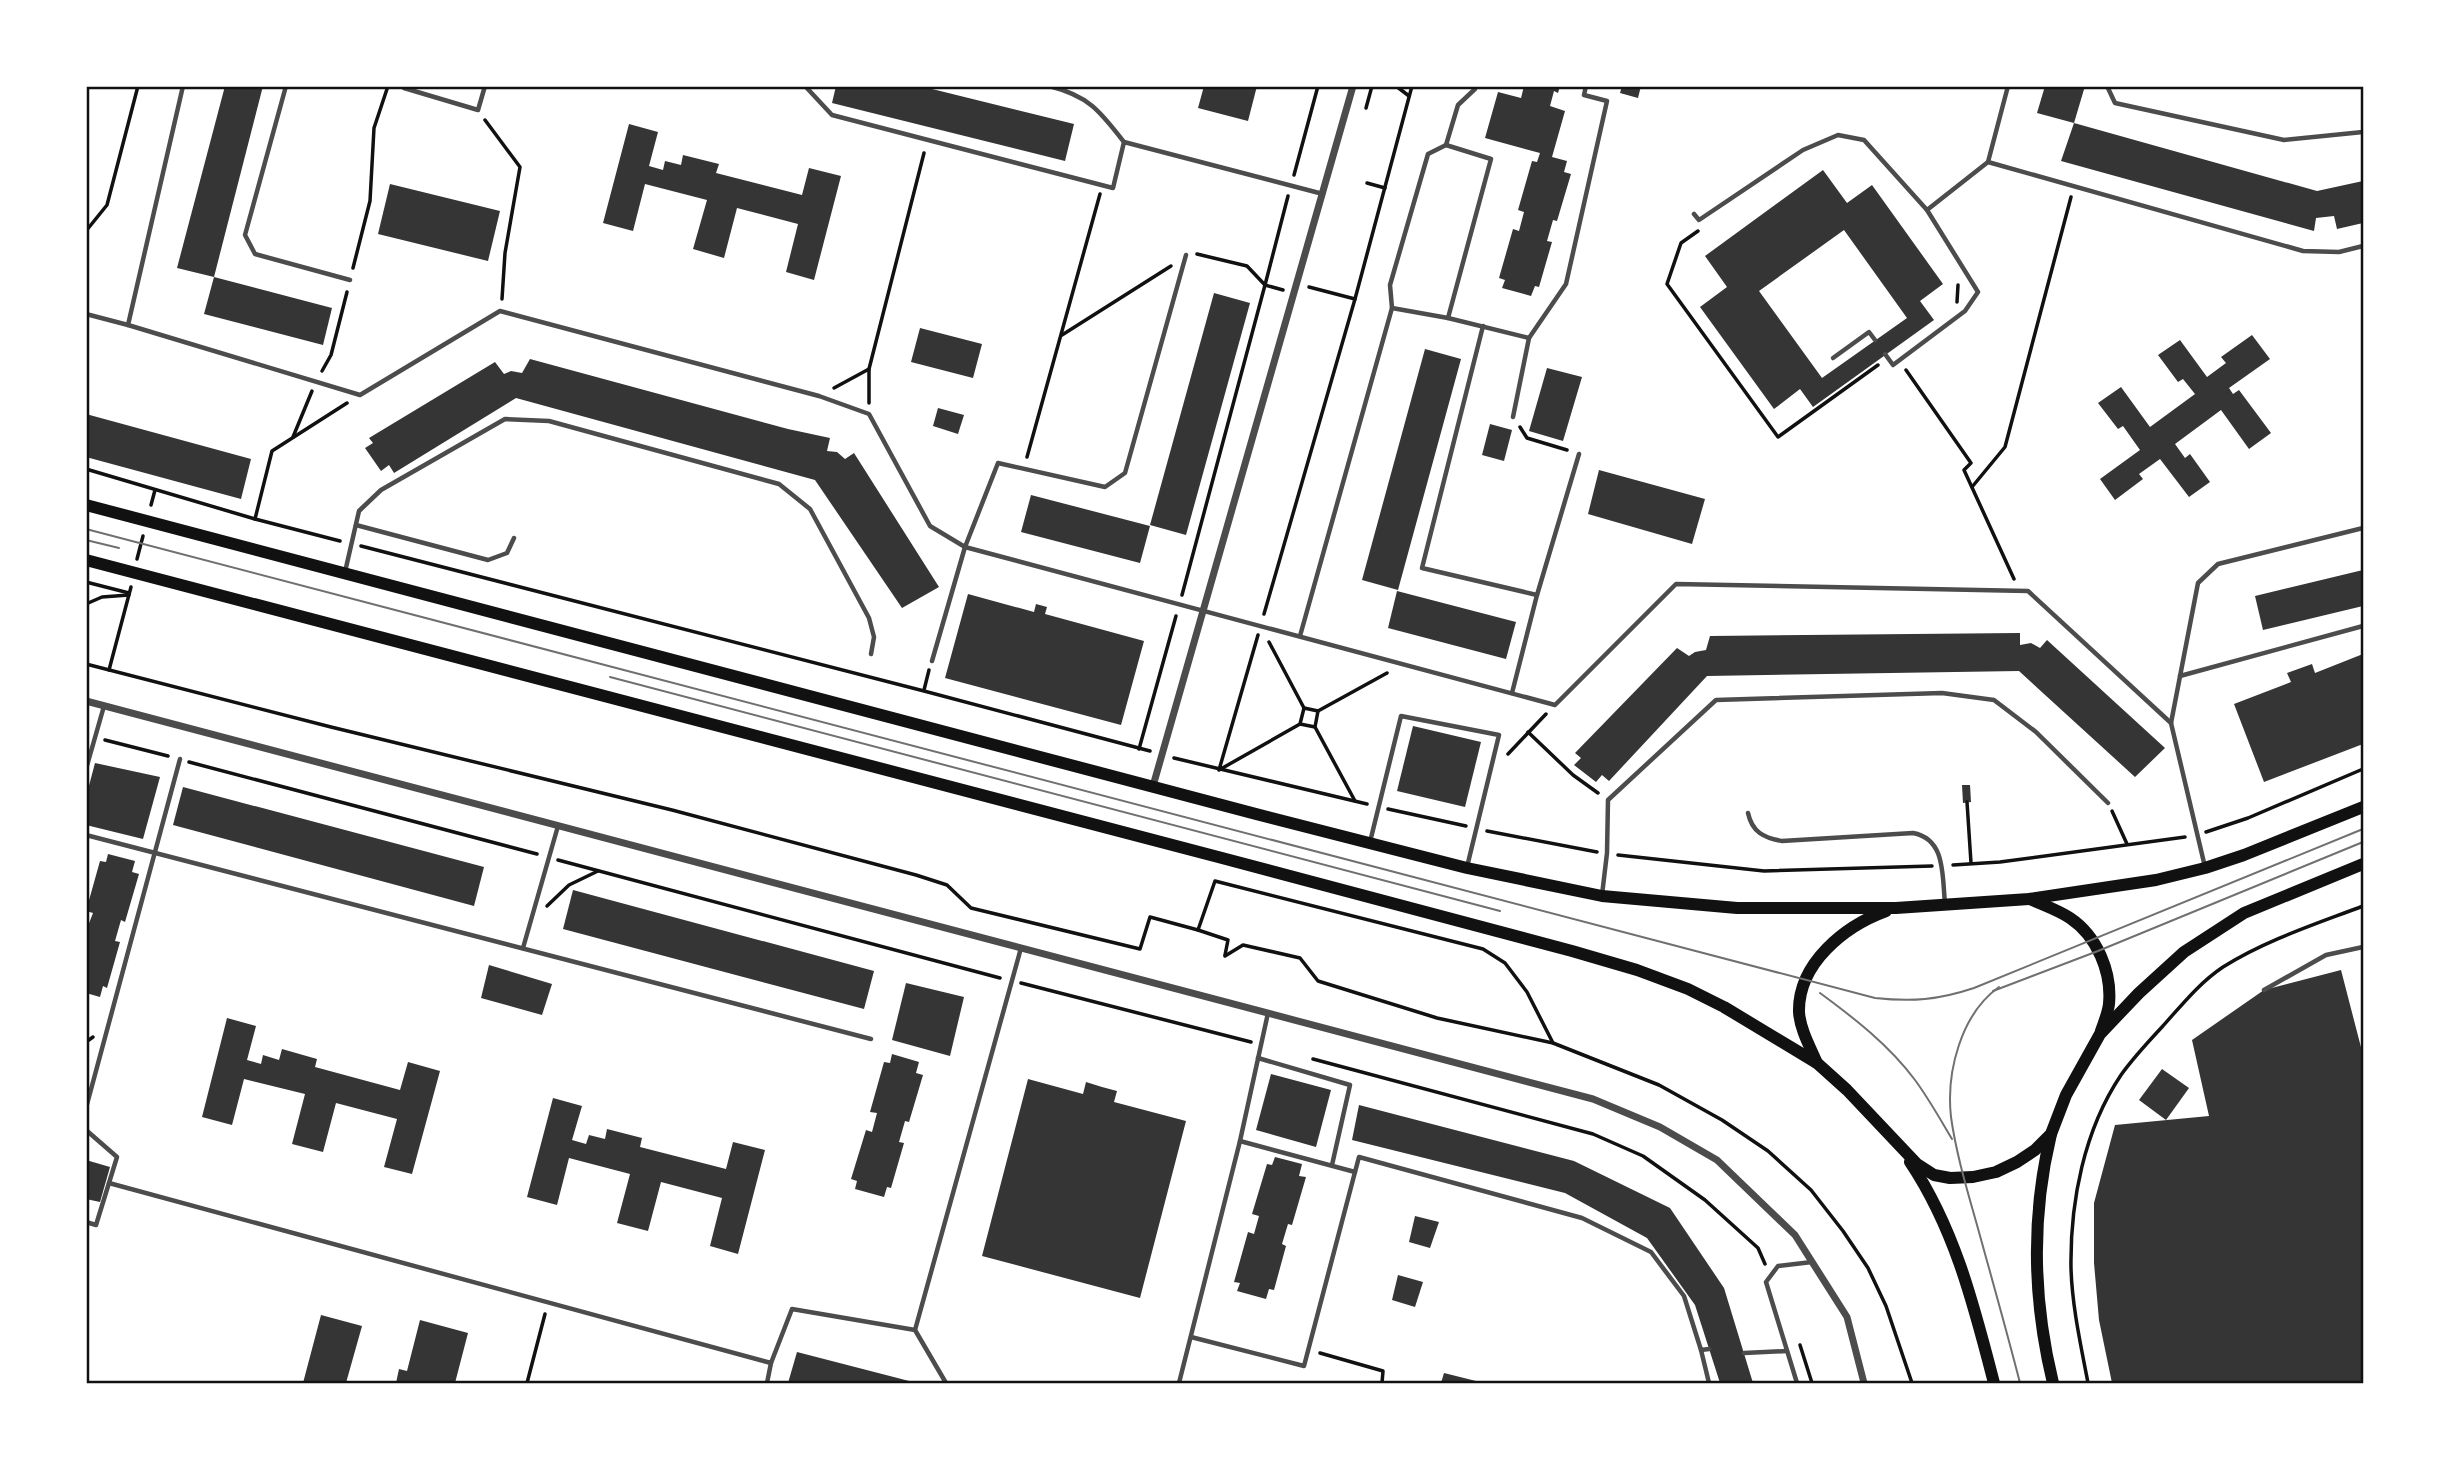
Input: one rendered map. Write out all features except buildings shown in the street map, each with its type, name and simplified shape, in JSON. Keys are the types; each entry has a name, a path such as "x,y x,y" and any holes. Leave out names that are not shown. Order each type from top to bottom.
{"main road":[{"path":"86,505 1467,868 1602,896 1737,908 1896,908 2029,899 2156,880 2205,867 2244,855 2363,807"},
{"path":"86,560 1572,951 1637,971 1688,989 1817,1063 1847,1090 1917,1164 1934,1175 1965,1178 1996,1172 2035,1150 2051,1134"},
{"path":"2100,1034 2184,951 2214,931 2244,914 2363,864"},
{"path":"2029,899 2071,919 2092,940 2106,968 2109,996 2100,1034 2066,1095 2051,1134 2040,1191 2036,1244 2037,1296 2043,1345 2053,1383"},
{"path":"1817,1063 1806,1039 1799,1013 1806,980 1826,950 1849,929 1868,918 1896,908"},
{"path":"1900,1147 1919,1175 1958,1258 1994,1383"}],"street":[{"path":"1153,786 1353,86"},
{"path":"86,701 1593,1099 1660,1127 1717,1160 1795,1235 1847,1317 1864,1383"}],"lane":[{"path":"128,325 183,86"},
{"path":"286,86 245,235 255,254 350,280"},
{"path":"404,86 478,110 485,86"},
{"path":"805,86 832,115 1113,188 1124,142"},
{"path":"1049,86 1069,91 1099,109 1124,142 1323,194"},
{"path":"1446,145 1458,105 1475,86"},
{"path":"1513,417 1530,338 1566,284 1607,101 1584,95 1586,86"},
{"path":"1927,210 1988,162 2008,86"},
{"path":"2107,86 2116,103 2284,140 2363,132"},
{"path":"1693,214 1699,220 1803,150 1838,135 1864,140 1927,210 1978,292 1965,311 1893,365 1887,356"},
{"path":"1300,636 1392,308 1390,285 1429,154 1446,145 1491,159 1448,318"},
{"path":"1988,162 2304,251 2339,252 2363,246"},
{"path":"932,662 965,547 998,463 1105,487 1125,473 1185,256"},
{"path":"1392,308 1448,318 1530,338"},
{"path":"86,314 359,395 500,311 819,396 869,414 930,526 965,547 1555,705 1676,584 2028,591 2171,723"},
{"path":"1483,327 1422,568 1536,595"},
{"path":"1833,358 1869,332 1875,340"},
{"path":"345,573 359,511 381,490 505,419 549,421 779,484 810,509 822,531 869,618 874,637 871,654"},
{"path":"1512,693 1536,595 1579,454"},
{"path":"356,525 488,560 507,553 514,538"},
{"path":"2205,867 2171,723 2198,583 2218,564 2363,528"},
{"path":"2180,676 2363,626"},
{"path":"1602,896 1608,853 1608,800 1716,700 1942,693 1994,700 2036,732 2108,803"},
{"path":"86,769 104,706"},
{"path":"1370,842 1401,716 1499,735 1467,868"},
{"path":"86,1108 180,759"},
{"path":"1748,813 1750,824 1759,834 1782,841 1913,833 1924,835 1939,853 1945,905"},
{"path":"523,948 558,826"},
{"path":"86,835 871,1039"},
{"path":"2264,990 2326,955 2363,947"},
{"path":"946,1383 915,1330 1021,948"},
{"path":"1179,1383 1240,1141 1268,1013"},
{"path":"1258,1058 1350,1085 1332,1166"},
{"path":"86,1130 117,1157 96,1225 86,1222"},
{"path":"1240,1141 1355,1172"},
{"path":"1191,1337 1304,1366 1359,1157 1582,1218 1651,1252 1684,1296 1709,1383"},
{"path":"109,1183 771,1363"},
{"path":"1797,1383 1766,1282 1777,1266 1812,1262"},
{"path":"767,1383 771,1363 792,1309 915,1330"},
{"path":"1701,1350 1709,1349"},
{"path":"1744,1353 1787,1351"}],"path":[{"path":"86,231 107,205 138,86"},
{"path":"374,128 388,86"},
{"path":"1366,108 1372,86"},
{"path":"1396,86 1409,96"},
{"path":"1219,769 1355,299 1412,86"},
{"path":"478,110 520,167 505,253 500,311"},
{"path":"869,414 869,369 924,153"},
{"path":"1367,183 1385,188"},
{"path":"1023,469 1103,185"},
{"path":"1971,488 2005,447 2074,185"},
{"path":"1704,226 1681,243 1667,284 1778,437 1887,356"},
{"path":"1060,337 1185,256 1200,254 1247,266 1265,285 1294,293 1306,286 1355,299"},
{"path":"1952,308 1956,302 1959,279"},
{"path":"1180,601 1265,285"},
{"path":"1899,360 1971,463 1964,470 2019,591"},
{"path":"819,396 869,369"},
{"path":"255,519 272,451 359,395"},
{"path":"1513,417 1527,438 1579,454"},
{"path":"86,469 255,519 1243,776"},
{"path":"109,670 155,489"},
{"path":"86,582 129,594"},
{"path":"86,604 102,597 129,594"},
{"path":"1139,749 1177,614"},
{"path":"1261,625 1304,708 1300,724"},
{"path":"923,691 932,662"},
{"path":"86,663 331,727 672,810 903,871 947,886 971,908 1125,946 1140,948 1150,917 1228,940 1225,956"},
{"path":"1304,708 1318,712 1403,664"},
{"path":"1504,766 1508,753 1555,705"},
{"path":"1318,712 1315,727 1354,802"},
{"path":"1219,769 1300,724 1315,727"},
{"path":"1528,732 1573,775 1608,800"},
{"path":"1967,803 1971,863"},
{"path":"2108,803 2127,844"},
{"path":"530,923 569,885 599,871"},
{"path":"1198,930 1215,881 1483,949 1505,963 1527,992 1553,1043"},
{"path":"2088,1383 2078,1335 2071,1269 2074,1211 2083,1162 2103,1107 2121,1075 2197,988 2220,969 2253,949 2363,906"},
{"path":"527,1383 549,1303"},
{"path":"1308,1350 1383,1371 1382,1383"}],"tram line":[{"path":"86,529 1875,998 1925,999 1974,988 2363,829"},
{"path":"86,540 119,548"},
{"path":"610,677 1500,911"},
{"path":"1993,991 2098,951 2363,842"},
{"path":"1999,987 1986,998 1966,1028 1954,1063 1950,1100 1961,1165 2020,1383"},
{"path":"1820,993 1858,1022 1905,1067 1952,1139"}]}
